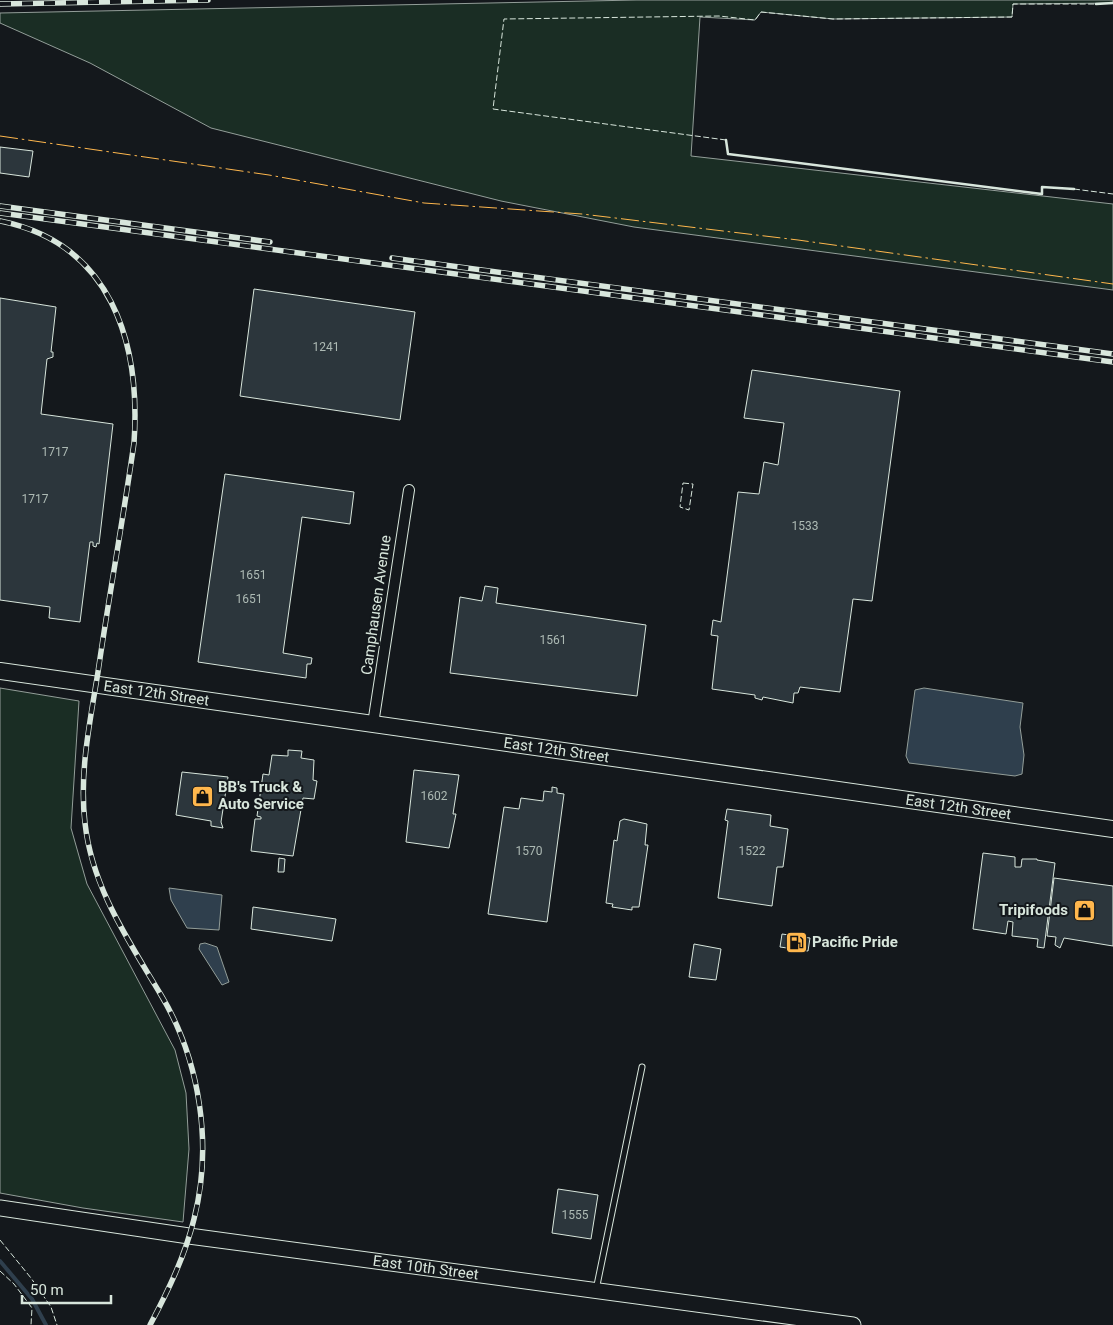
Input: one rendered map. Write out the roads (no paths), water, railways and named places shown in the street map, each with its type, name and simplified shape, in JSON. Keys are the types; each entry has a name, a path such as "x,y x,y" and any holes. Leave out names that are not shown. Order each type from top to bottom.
{"main road":[{"name":"East 12th Street","path":"0,671 1113,829"}],"street":[{"name":"Camphausen Avenue","path":"373,724 409,490"},
{"name":"East 10th Street","path":"0,1208 199,1237 853,1325"}],"lane":[{"path":"596,1290 642,1067"}],"water":[{"path":"924,688 1023,703 1020,727 1024,755 1022,774 1015,776 909,763 906,756 915,690"},
{"path":"169,888 222,895 219,930 187,928 171,900"},
{"path":"205,943 217,947 229,982 222,985 199,949 200,944"}],"waterway":[{"path":"0,1261 32,1299 46,1325"}],"railway":[{"path":"0,4 208,0"},
{"path":"0,206 270,242"},
{"path":"0,213 1113,362"},
{"path":"0,221 38,233 69,251 93,274 111,302 124,334 132,369 135,405 134,443 89,729 83,785 85,823 95,870 125,934 174,1020 194,1075 199,1104 202,1162 200,1191 194,1219 175,1273 150,1325"},
{"path":"392,258 1113,354"}],"place":[{"name":"BB's Truck & Auto Service","path":"202,796"},
{"name":"Tripifoods","path":"1084,910"},
{"name":"Pacific Pride","path":"796,942"}]}
